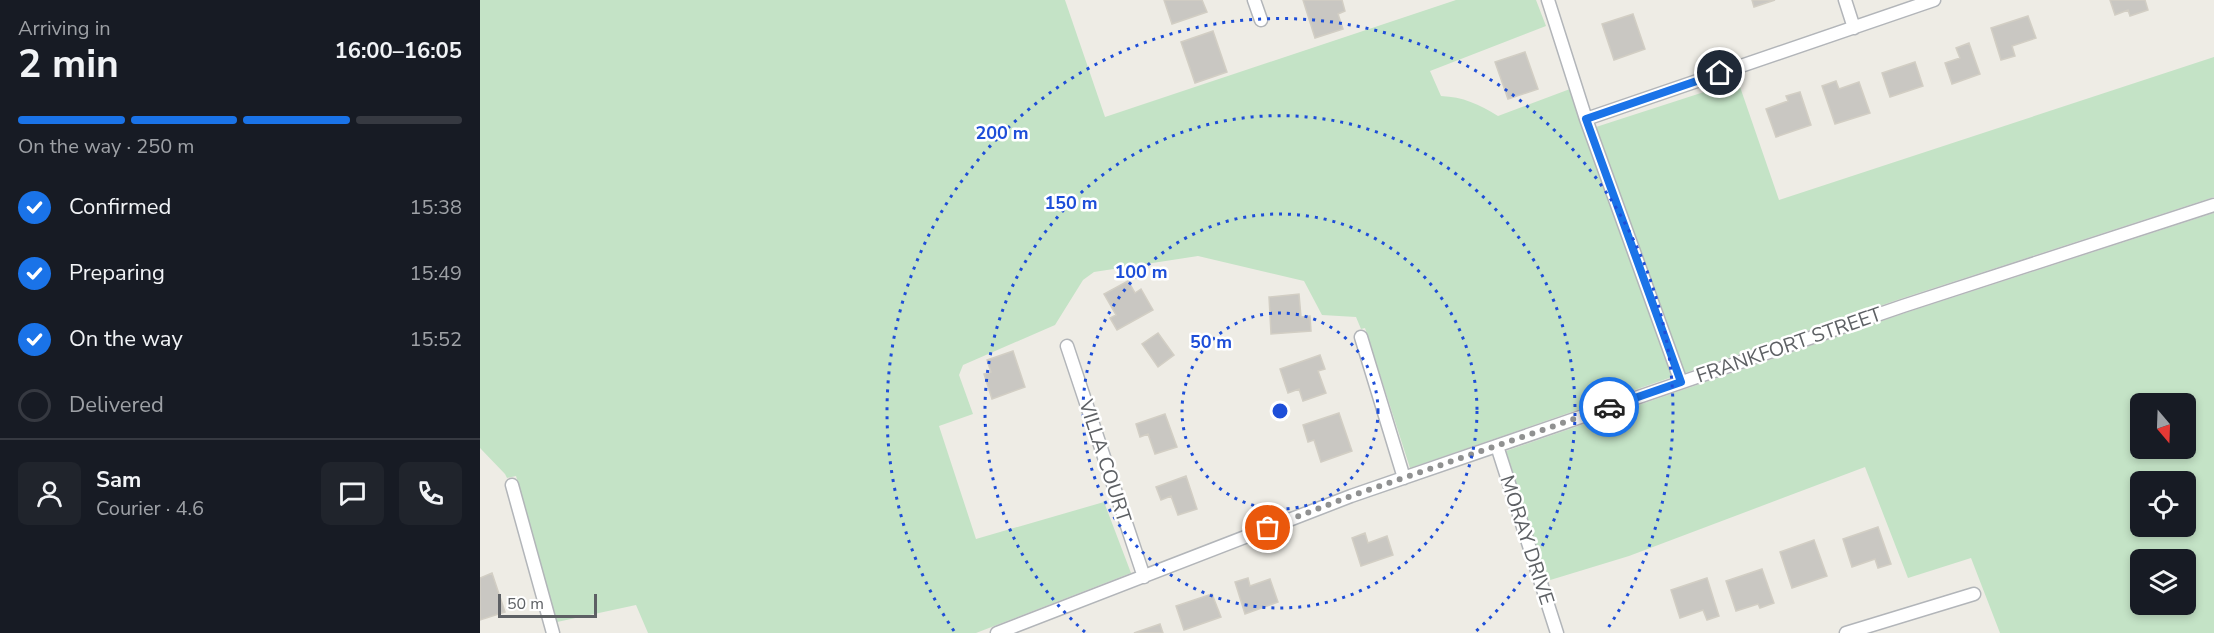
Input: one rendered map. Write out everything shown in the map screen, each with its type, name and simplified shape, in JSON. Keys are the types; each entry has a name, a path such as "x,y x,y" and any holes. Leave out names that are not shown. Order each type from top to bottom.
{"street":[{"path":"1254,0 1261,20"},
{"path":"1548,0 1586,119 1681,382"},
{"path":"1845,0 1854,28"},
{"path":"1586,119 1934,0"},
{"name":"FRANKFORT STREET","path":"997,633 1351,496 1902,306 2214,205"},
{"path":"1361,337 1404,478"},
{"name":"VILLA COURT","path":"1067,346 1144,577"},
{"name":"MORAY DRIVE","path":"1497,446 1557,633"},
{"path":"512,485 554,633"},
{"path":"1846,633 1974,594"}],"green space":[{"path":"480,0 1065,0 1105,117 1456,0 1536,0 1546,26 1430,71 1441,96 1471,102 1498,116 1570,89 1672,377 1410,468 1365,328 1361,329 1356,317 1322,315 1304,281 1198,256 1094,272 1083,280 1055,325 963,365 959,375 973,414 939,426 976,539 1104,502 1131,573 976,633 648,633 636,605 557,622 516,476 507,478 480,448"},
{"path":"2214,57 2214,197 1900,299 1685,373 1596,127 1738,81 1779,200"},
{"path":"2214,213 2214,633 2000,633 1971,558 1908,578 1865,467 1629,556 1547,581 1506,451 1905,313"}],"building":[{"path":"1164,0 1202,0 1207,12 1172,24"},
{"path":"1303,0 1342,0 1345,11 1338,14 1343,29 1315,38"},
{"path":"1752,0 1775,0 1754,7"},
{"path":"2110,0 2145,0 2148,10 2130,16 2128,10 2115,15"},
{"path":"1633,14 1645,49 1614,60 1602,24"},
{"path":"2028,16 2036,38 2012,46 2015,56 2001,60 1991,28"},
{"path":"1213,31 1227,72 1195,83 1181,42"},
{"path":"1969,43 1980,74 1952,84 1945,63 1960,58 1956,48"},
{"path":"1525,52 1538,89 1508,99 1495,62"},
{"path":"1915,62 1923,86 1890,97 1882,73"},
{"path":"1836,81 1839,89 1859,82 1870,113 1835,124 1822,86"},
{"path":"1800,92 1811,125 1776,137 1766,109 1788,101 1786,96"},
{"path":"1128,281 1135,293 1141,289 1153,310 1117,330 1110,318 1116,315 1104,294"},
{"path":"1299,294 1301,317 1310,316 1311,331 1271,334 1269,297"},
{"path":"1158,333 1174,355 1158,367 1142,344"},
{"path":"1013,351 1025,387 992,399 984,374 991,372 987,360"},
{"path":"1320,355 1325,369 1318,371 1326,393 1303,401 1299,389 1288,393 1280,369"},
{"path":"1339,413 1352,451 1321,462 1314,440 1308,442 1303,425"},
{"path":"1165,414 1177,447 1155,454 1148,434 1140,437 1136,424"},
{"path":"1186,476 1197,509 1178,515 1171,496 1161,500 1156,487"},
{"path":"1878,527 1891,564 1878,568 1875,559 1852,567 1843,539"},
{"path":"1365,533 1368,543 1387,536 1393,555 1361,566 1352,538"},
{"path":"1814,540 1827,576 1792,588 1780,552"},
{"path":"1762,569 1774,603 1760,608 1758,604 1736,611 1726,581"},
{"path":"492,573 505,612 480,620 480,578"},
{"path":"1248,578 1250,586 1270,579 1278,602 1245,614 1235,582"},
{"path":"1707,578 1719,616 1707,620 1703,610 1680,618 1671,590"},
{"path":"1212,594 1221,617 1184,630 1176,606"},
{"path":"1160,624 1163,633 1134,633"}],"way so far":[{"path":"1268,528 1351,496 1609,407"}],"route":[{"path":"1609,407 1681,382 1586,119 1720,73"}]}
